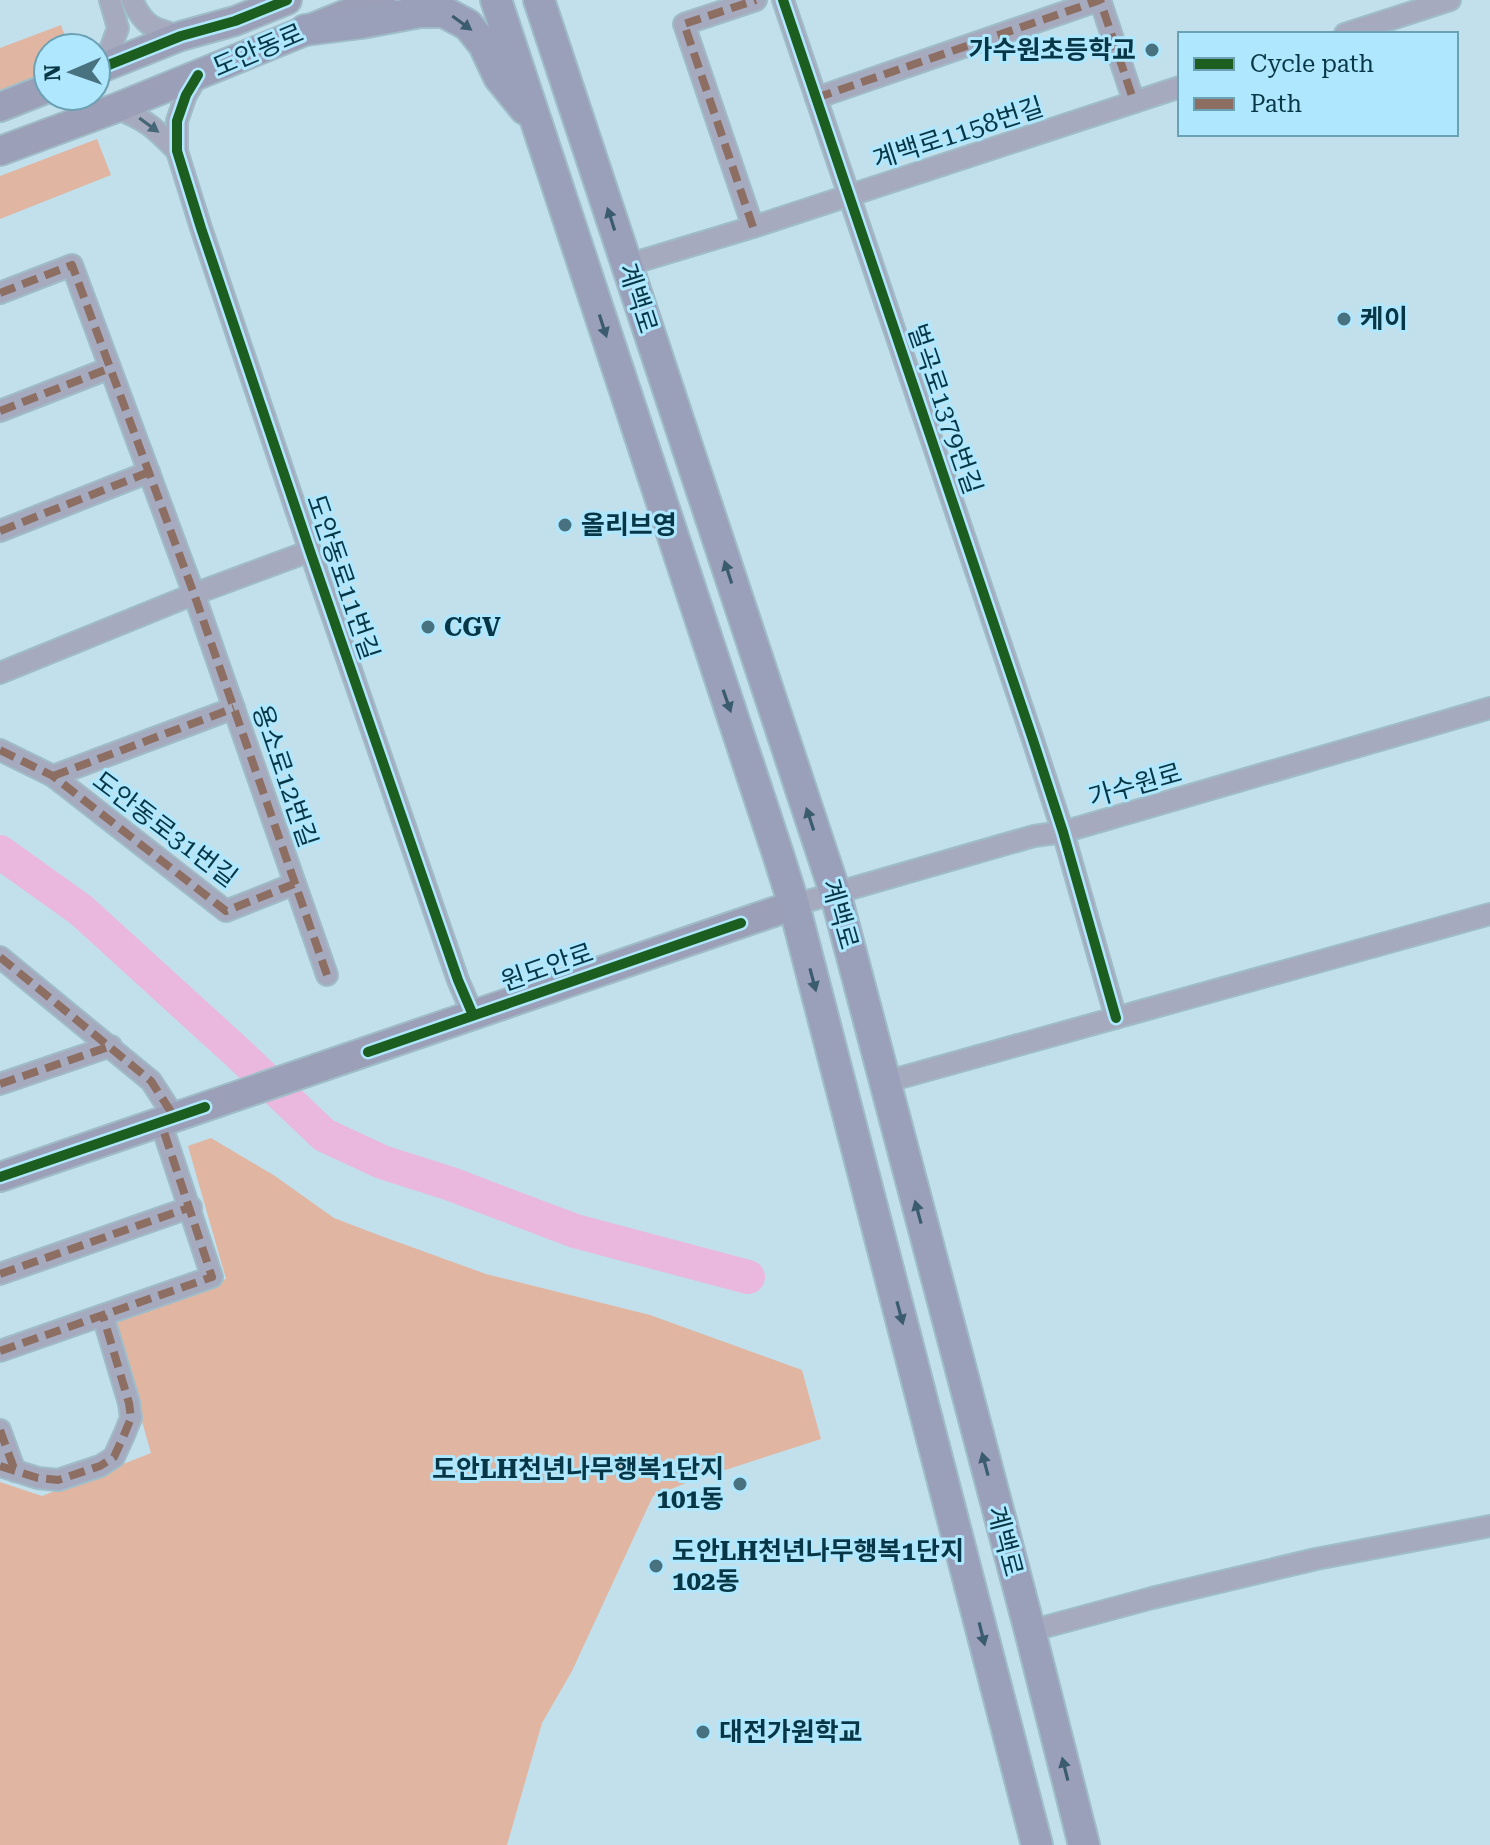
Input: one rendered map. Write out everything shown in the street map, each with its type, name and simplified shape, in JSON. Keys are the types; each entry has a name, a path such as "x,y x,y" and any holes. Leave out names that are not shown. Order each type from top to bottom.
{"main road":[{"name":"계백로","path":"496,0 794,905 1037,1845"},
{"name":"계백로","path":"539,0 835,892 1084,1845"},
{"path":"305,30 420,12 444,12 468,25 484,45 499,77 535,119"}],"street":[{"path":"110,0 118,28 112,44"},
{"path":"132,0 140,18 161,31 181,36"},
{"name":"도안동로","path":"112,63 287,0"},
{"name":"도안동로","path":"0,151 116,108 381,0"},
{"path":"753,227 684,24 756,0"},
{"name":"벌곡로1379번길","path":"783,0 1063,832 1116,1018"},
{"path":"816,98 1100,0 1134,102"},
{"path":"1351,32 1450,0"},
{"path":"177,151 177,121 186,95 198,75"},
{"name":"계백로1158번길","path":"627,265 850,196 1178,88"},
{"path":"0,107 32,94"},
{"path":"116,108 154,127 177,151"},
{"name":"도안동로11번길","path":"177,151 310,551 458,980 473,1015"},
{"name":"용소로12번길","path":"0,293 72,265 194,594 327,975"},
{"path":"0,411 110,368"},
{"path":"0,531 149,472"},
{"path":"0,673 194,594 310,551"},
{"name":"도안동로31번길","path":"53,776 234,708"},
{"name":"가수원로","path":"794,905 1034,836 1063,832 1490,708"},
{"name":"도안동로31번길","path":"0,750 53,776 226,911 294,884"},
{"name":"원도안로","path":"168,1121 794,905"},
{"path":"885,1082 1490,914"},
{"path":"0,1351 212,1277 168,1121 151,1081 111,1046 4,964"},
{"path":"0,1084 111,1046"},
{"path":"0,1177 168,1121"},
{"path":"0,1274 191,1207"},
{"path":"0,1430 8,1468 38,1478 58,1480 100,1466 114,1457 131,1418 103,1316"},
{"path":"1030,1631 1316,1559 1490,1526"}],"shaded area":[{"path":"61,25 63,32 42,32"},
{"path":"32,36 32,78 0,90 0,48"},
{"path":"97,139 111,175 0,219 0,176"},
{"path":"211,1138 275,1176 334,1218 486,1274 650,1315 802,1370 821,1439 653,1496 572,1671 542,1723 507,1845 0,1845 0,1482 42,1496 151,1453 115,1327 121,1319 226,1279 188,1146"}],"waterway":[{"path":"0,852 81,910 324,1135 382,1162 451,1184 575,1231 748,1277"}],"marked path":[{"path":"753,227 684,24 756,0"},
{"path":"816,98 1100,0 1134,102"},
{"path":"0,293 72,265 194,594 327,975"},
{"path":"0,411 110,368"},
{"path":"0,531 149,472"},
{"path":"53,776 234,708"},
{"path":"0,750 53,776 226,911 294,884"},
{"path":"0,957 151,1081 175,1118"},
{"path":"0,1084 111,1046"},
{"path":"0,1351 212,1277 161,1123"},
{"path":"0,1274 191,1207"},
{"path":"0,1466 38,1478 58,1480 100,1466 114,1457 131,1418 103,1316"},
{"path":"0,1430 15,1471"}],"cycle path":[{"path":"112,64 287,0"},
{"path":"783,0 1032,737 1063,832 1116,1018"},
{"path":"198,75 186,95 177,121 177,151 310,551 458,980 473,1015"},
{"path":"368,1052 741,923"},
{"path":"0,1177 205,1107"}],"place":[{"name":"가수원초등학교","path":"1152,50"},
{"name":"케이","path":"1344,319"},
{"name":"올리브영","path":"565,525"},
{"name":"CGV","path":"428,627"},
{"name":"도안LH천년나무행복1단지 101동","path":"740,1484"},
{"name":"도안LH천년나무행복1단지 102동","path":"656,1566"},
{"name":"대전가원학교","path":"703,1732"}]}
